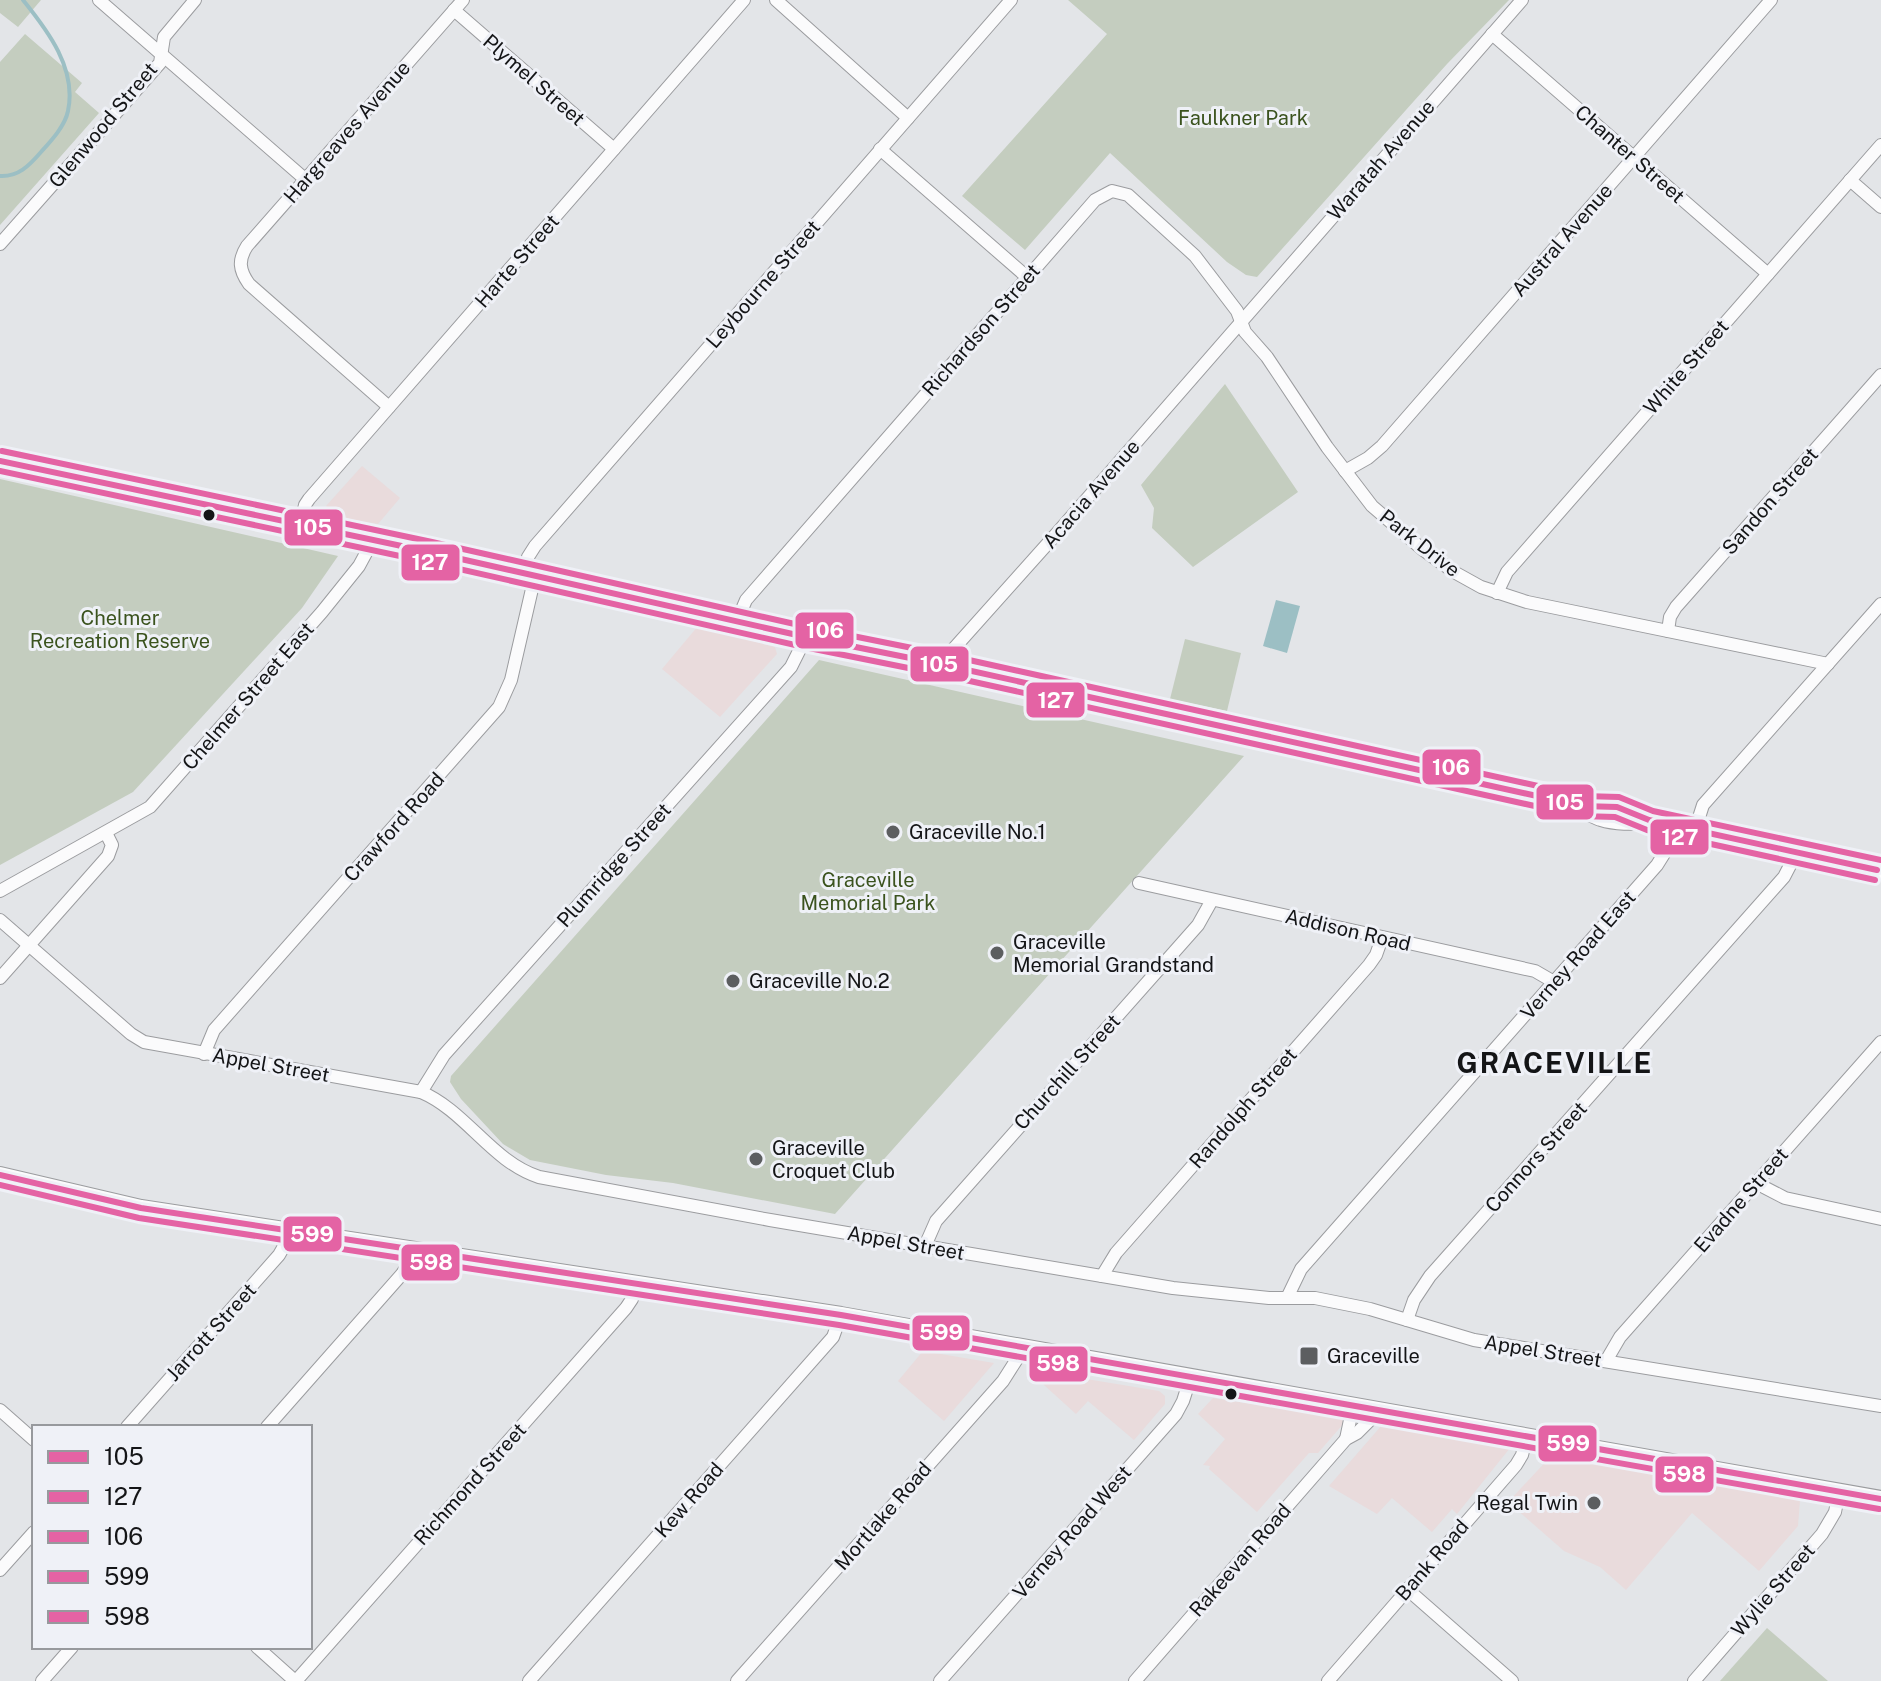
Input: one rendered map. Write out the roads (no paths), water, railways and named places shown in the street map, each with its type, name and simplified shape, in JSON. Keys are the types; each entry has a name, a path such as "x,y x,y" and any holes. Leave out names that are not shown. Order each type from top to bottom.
{"main road":[{"path":"0,461 530,574 1582,806 1601,804 1629,809 1649,820 1880,868"},
{"path":"0,1175 141,1208 841,1315 1881,1499"}],"street":[{"path":"99,0 306,180"},
{"name":"Glenwood Street","path":"0,244 160,63 161,44 166,34 195,0"},
{"name":"Harte Street","path":"300,526 306,503 744,0"},
{"path":"776,0 908,118"},
{"name":"Leybourne Street","path":"530,574 535,546 1011,0"},
{"name":"Waratah Avenue","path":"1241,322 1522,0"},
{"name":"Austral Avenue","path":"1345,471 1382,446 1771,0"},
{"name":"Plymel Street","path":"459,5 614,149"},
{"name":"Hargreaves Avenue","path":"389,407 249,284 240,269 241,258 247,246 459,5"},
{"name":"Chanter Street","path":"1492,34 1768,274"},
{"name":"White Street","path":"1497,593 1507,572 1881,145"},
{"path":"880,149 1027,277"},
{"path":"1850,180 1881,207"},
{"name":"Richardson Street","path":"737,621 746,600 1095,200 1107,192 1117,191 1132,198 1187,247 1237,311 1241,322"},
{"name":"Park Drive","path":"1241,322 1245,332 1267,357 1372,506 1454,572 1497,593 1527,602 1828,664"},
{"name":"Acacia Avenue","path":"940,664 1241,322"},
{"name":"Sandon Street","path":"1668,631 1670,617 1676,607 1881,375"},
{"name":"Chelmer Street East","path":"0,891 145,811 351,577 373,540"},
{"name":"Crawford Road","path":"204,1054 214,1030 504,700 511,680 530,574"},
{"path":"1695,830 1703,805 1881,604"},
{"name":"Plumridge Street","path":"421,1092 444,1055 791,667 806,637"},
{"name":"Verney Road East","path":"1287,1298 1301,1269 1657,865 1667,849 1673,825"},
{"path":"0,978 108,856 112,845 106,833"},
{"name":"Connors Street","path":"1407,1320 1414,1300 1430,1276 1784,877 1797,852"},
{"name":"Addison Road","path":"1139,883 1535,971 1554,982"},
{"name":"Churchill Street","path":"925,1246 936,1221 1198,925 1212,900"},
{"name":"Appel Street","path":"0,920 137,1038 152,1045 421,1092 442,1104 517,1168 539,1177 1102,1276 1269,1298 1305,1297 1355,1306 1474,1340 1881,1406"},
{"name":"Randolph Street","path":"1102,1276 1116,1253 1369,965 1377,954 1382,938"},
{"name":"Evadne Street","path":"1606,1361 1620,1337 1881,1042"},
{"path":"1756,1183 1785,1198 1881,1219"},
{"name":"Jarrott Street","path":"129,1425 279,1255 286,1232"},
{"path":"269,1425 402,1274 408,1265 410,1250"},
{"name":"Richmond Street","path":"295,1681 626,1308 636,1284"},
{"name":"Kew Road","path":"529,1681 833,1337 841,1315"},
{"name":"Mortlake Road","path":"737,1681 1003,1381 1016,1362 1021,1346"},
{"name":"Verney Road West","path":"940,1681 1176,1414 1191,1376"},
{"path":"1346,1439 1350,1420 1347,1404"},
{"path":"0,1410 32,1438"},
{"name":"Rakeevan Road","path":"1135,1681 1346,1439 1357,1433 1380,1410"},
{"name":"Bank Road","path":"1328,1681 1516,1465 1527,1435"},
{"name":"Wylie Street","path":"1694,1681 1822,1534 1835,1512 1839,1492"},
{"path":"0,1570 32,1534"},
{"path":"1407,1589 1512,1681"},
{"path":"42,1681 70,1649"},
{"path":"259,1649 295,1681"}],"water":[{"path":"1276,600 1300,606 1287,653 1263,646"}],"waterway":[{"path":"0,176 18,173 32,162 57,133 68,111 68,80 58,51 23,0"}],"place":[{"name":"Graceville No.1","path":"893,832"},
{"name":"Graceville Memorial Grandstand","path":"997,953"},
{"name":"Graceville No.2","path":"733,981"},
{"name":"Graceville Croquet Club","path":"756,1159"},
{"name":"Graceville","path":"1309,1356"},
{"name":"Regal Twin","path":"1594,1503"}],"district":[{"name":"GRACEVILLE","path":"1555,1062"}],"park label":[{"name":"Faulkner Park","path":"1243,118"},
{"name":"Chelmer Recreation Reserve","path":"120,630"},
{"name":"Graceville Memorial Park","path":"868,892"}]}
